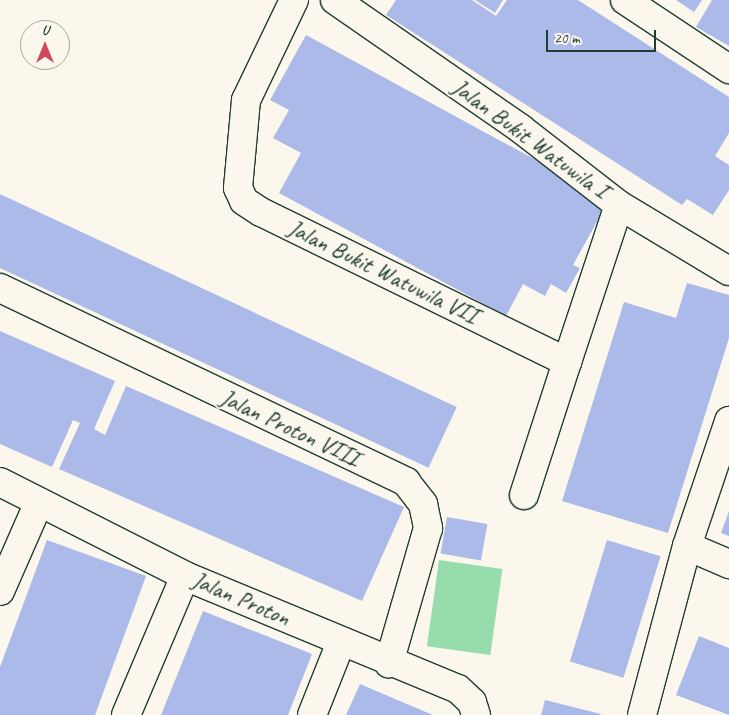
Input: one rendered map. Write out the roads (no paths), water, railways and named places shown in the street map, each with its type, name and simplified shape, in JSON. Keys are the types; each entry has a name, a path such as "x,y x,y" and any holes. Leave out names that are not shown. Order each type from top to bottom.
{"street":[{"name":"Jalan Bukit Watuwila VII","path":"294,0 246,100 238,188 244,201 567,362"},
{"name":"Jalan Bukit Watuwila I","path":"335,0 521,129 619,205 729,271"},
{"path":"625,0 729,69"},
{"path":"524,495 619,205"},
{"name":"Jalan Proton VIII","path":"0,288 406,482 423,504 428,528 390,664"},
{"path":"642,715 687,546 729,421"},
{"name":"Jalan Proton","path":"0,482 185,576 390,664 458,689 472,702 476,715"},
{"path":"0,592 39,502"},
{"path":"687,546 729,564"},
{"path":"126,715 185,576"},
{"path":"312,715 341,642"}]}
